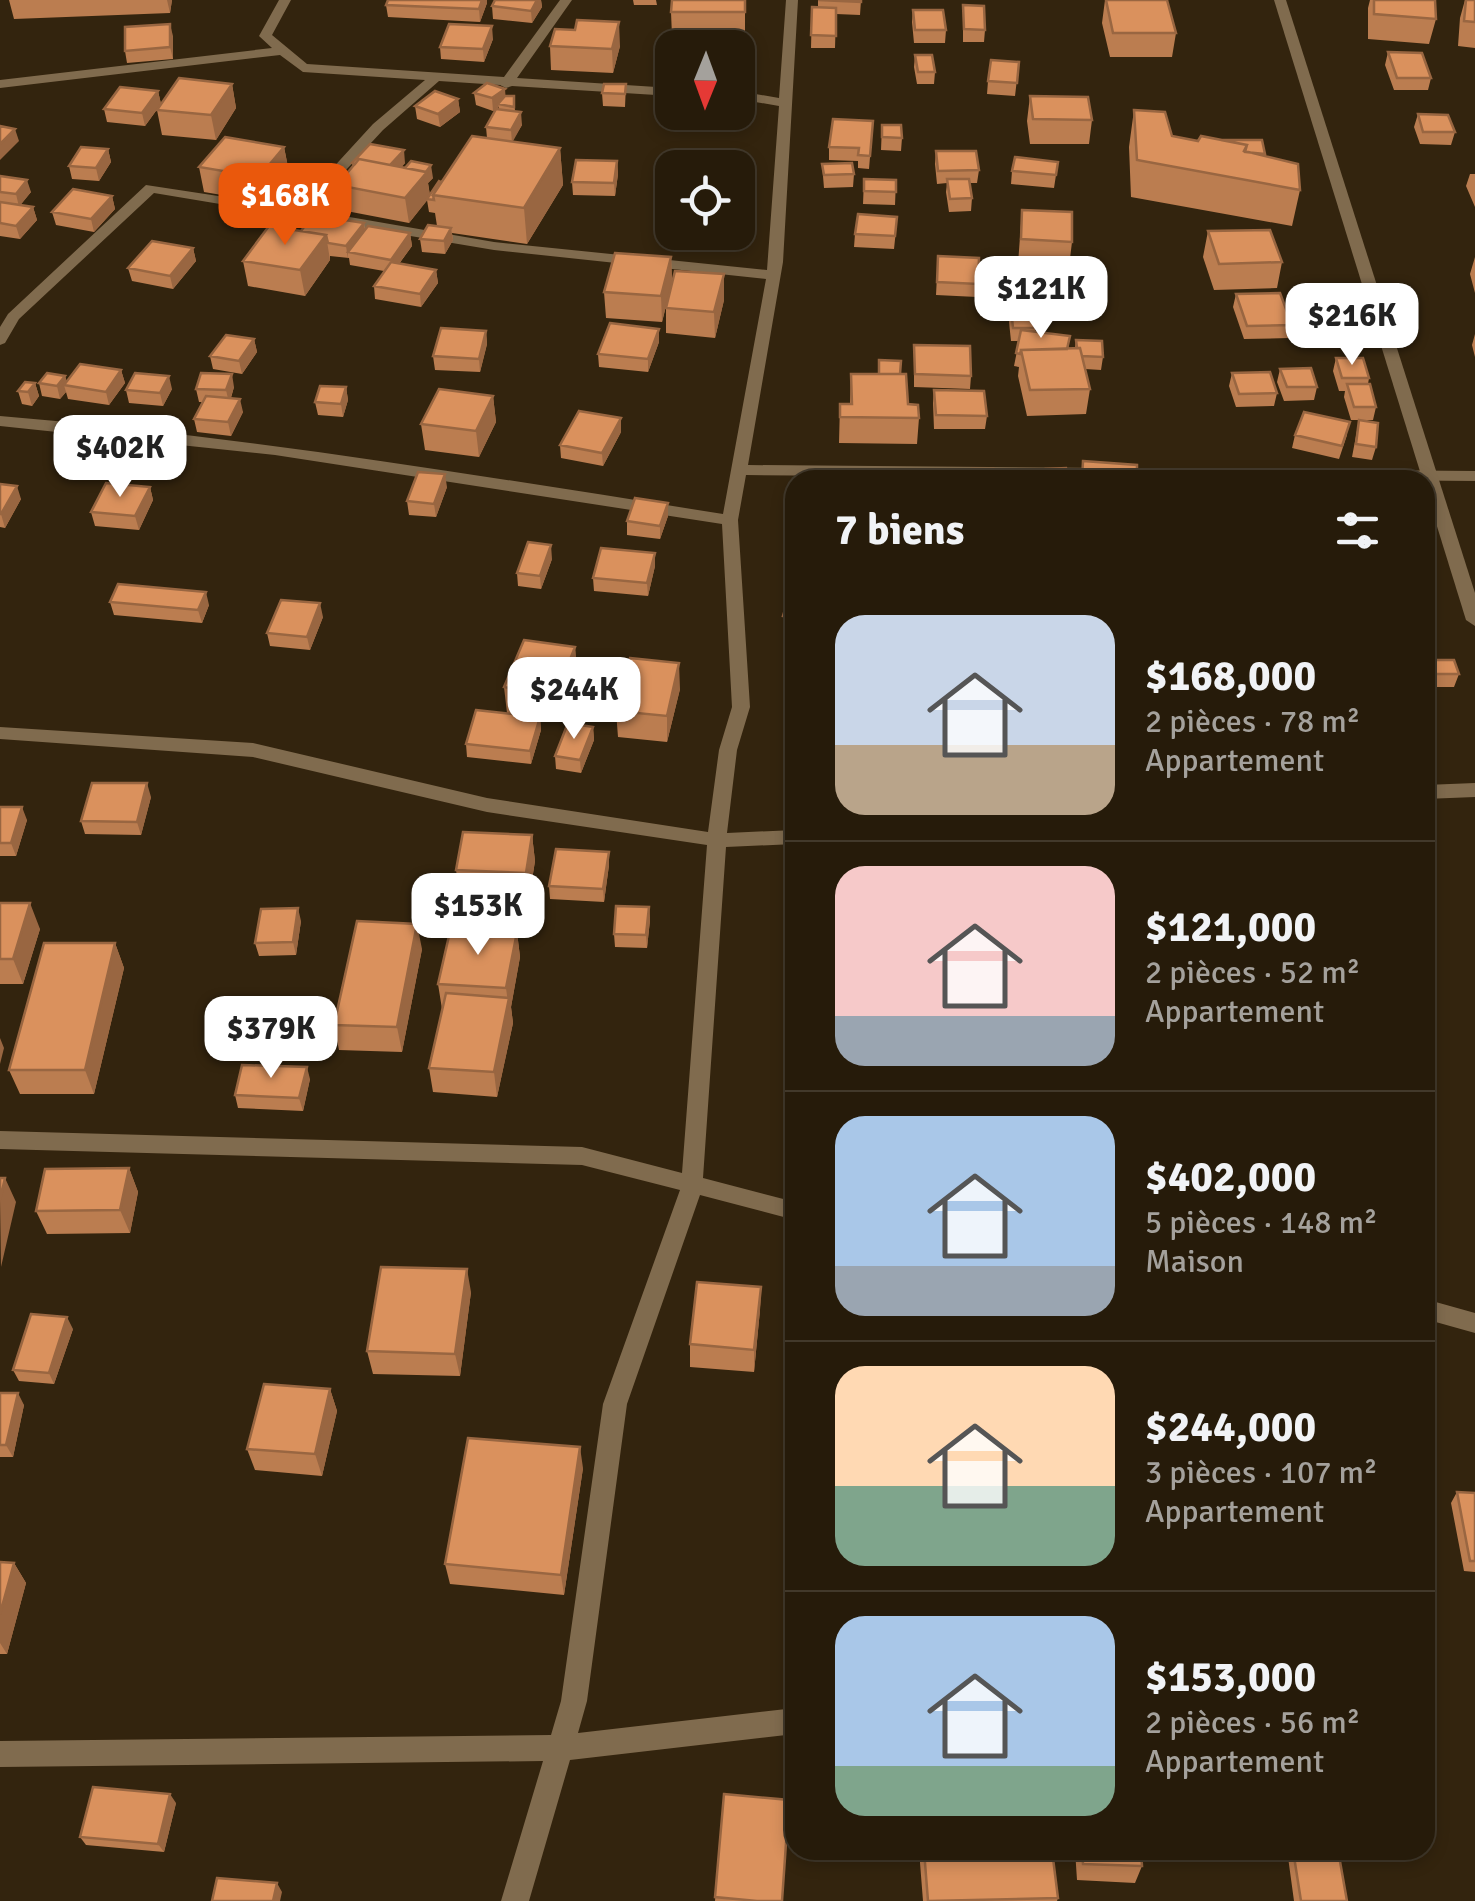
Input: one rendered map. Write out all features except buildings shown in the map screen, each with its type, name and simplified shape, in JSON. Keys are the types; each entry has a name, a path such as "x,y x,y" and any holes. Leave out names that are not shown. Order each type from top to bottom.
{"street":[{"path":"284,0 265,36 303,68 655,91"},
{"path":"506,84 566,0"},
{"path":"515,1901 574,1701 616,1404 692,1186 718,840 728,750 741,707 730,520 774,276 782,104 792,0"},
{"path":"1280,0 1428,470"},
{"path":"0,84 282,50"},
{"path":"298,214 378,127 434,78"},
{"path":"755,98 782,104"},
{"path":"0,340 13,317 151,188 494,246 774,276"},
{"path":"0,421 103,428 318,457 730,520"},
{"path":"739,470 785,470"},
{"path":"1435,473 1475,476"},
{"path":"1435,492 1475,620"},
{"path":"0,734 254,750 486,805 718,840 785,837"},
{"path":"1435,792 1475,790"},
{"path":"0,1140 582,1156 785,1209"},
{"path":"1435,1312 1475,1323"},
{"path":"0,1754 560,1748 785,1722"}]}
